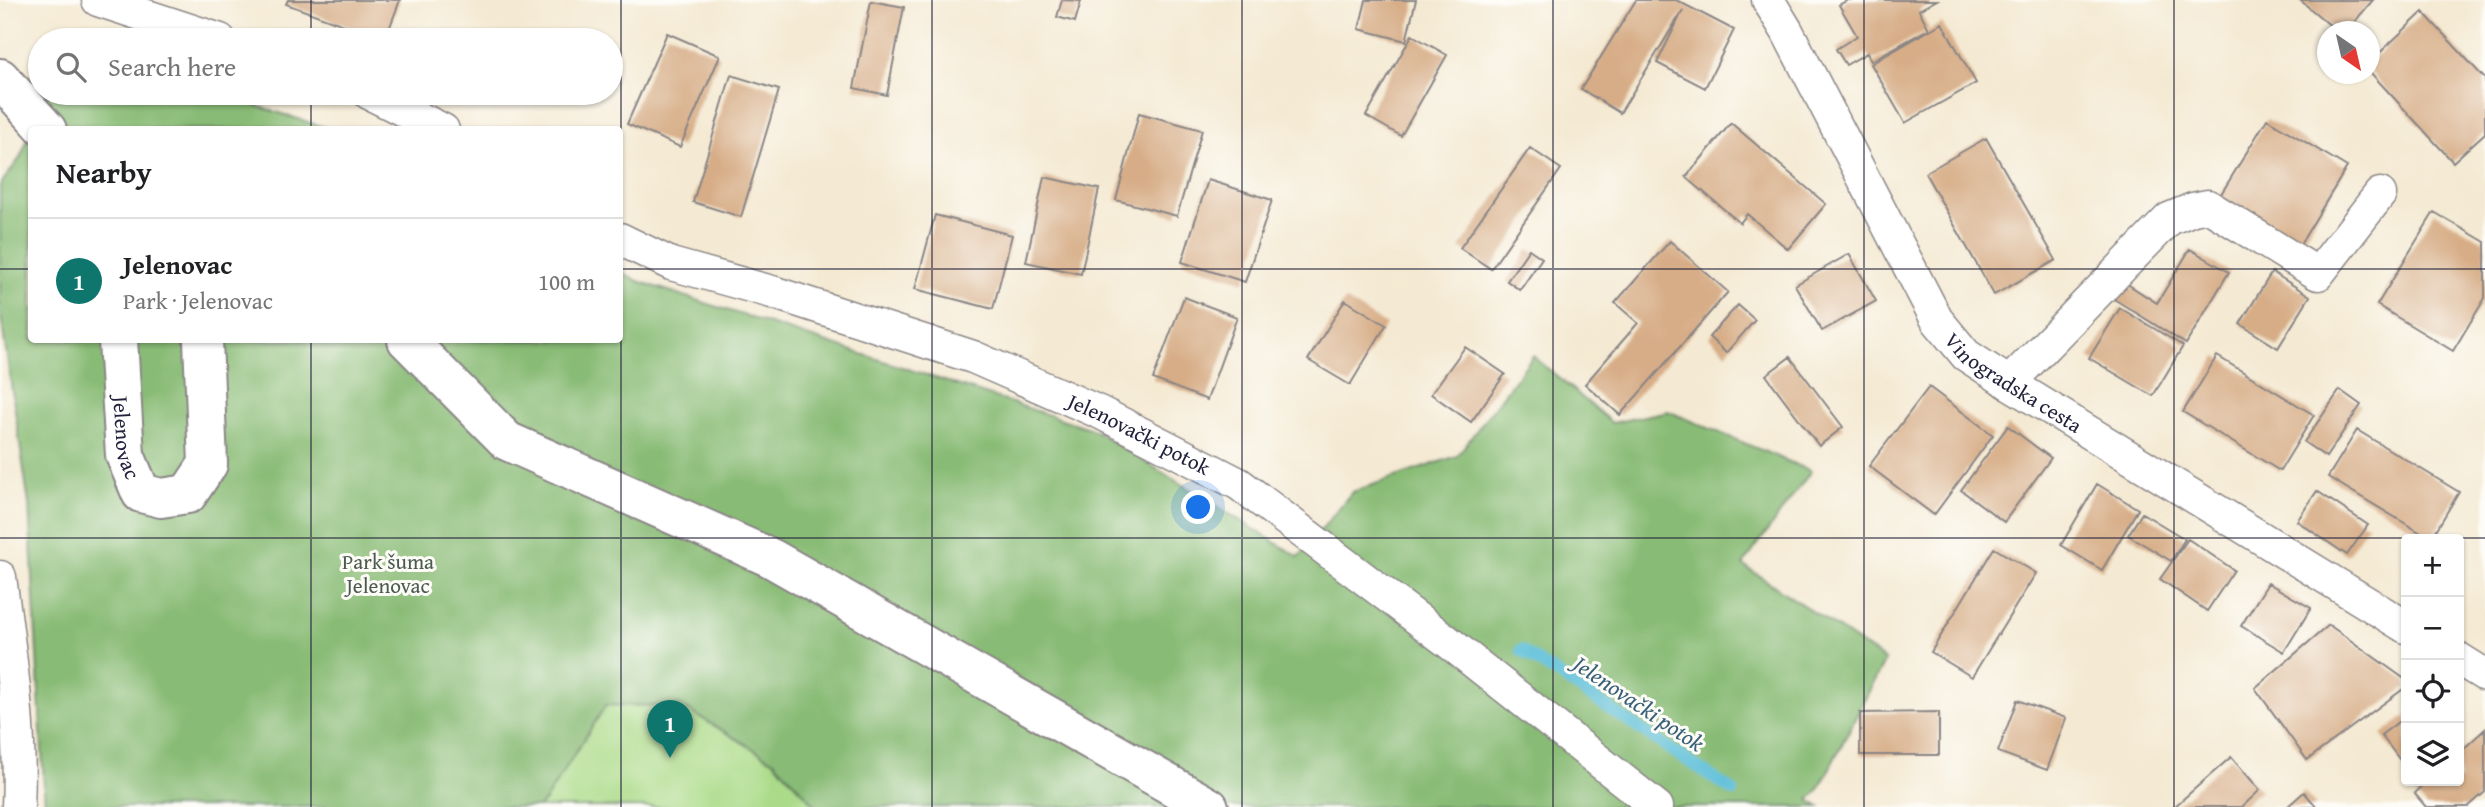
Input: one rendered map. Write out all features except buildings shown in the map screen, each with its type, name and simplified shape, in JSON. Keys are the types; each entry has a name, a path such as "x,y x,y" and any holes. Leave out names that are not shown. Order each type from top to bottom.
{"street":[{"path":"98,0 183,28"},
{"name":"Vinogradska cesta","path":"1768,0 1787,31 1937,320 1966,355 2401,624"},
{"path":"0,78 43,126"},
{"path":"393,105 435,126"},
{"path":"2009,383 2169,219 2208,206 2318,274 2380,194"},
{"name":"Jelenovački potok","path":"623,240 671,264 785,296 973,357 1101,413 1239,484 1451,644 1657,807"},
{"name":"Jelenovac","path":"118,343 125,454 141,493 161,498 188,494 208,464 203,343"},
{"path":"410,343 507,441 771,558 1209,807"},
{"path":"0,577 16,737 18,807"},
{"path":"2461,660 2485,675"}],"green space":[{"name":"Park šuma Jelenovac","path":"41,105 254,105 320,126 33,126"},
{"name":"Park šuma Jelenovac","path":"28,138 28,343 623,343 623,273 638,281 1092,429 1299,557 1352,492 1457,456 1533,356 1612,423 1668,411 1811,471 1743,565 1885,660 1819,789 1809,800 1820,807 817,807 774,761 681,706 606,705 544,802 537,807 45,807 29,504 0,311 0,185 20,158"},
{"path":"605,705 681,706 774,761 817,807 537,807 544,802"}],"waterway":[{"name":"Jelenovački potok","path":"1521,650 1733,791"}],"place":[{"name":"Jelenovac","path":"670,758"}]}
